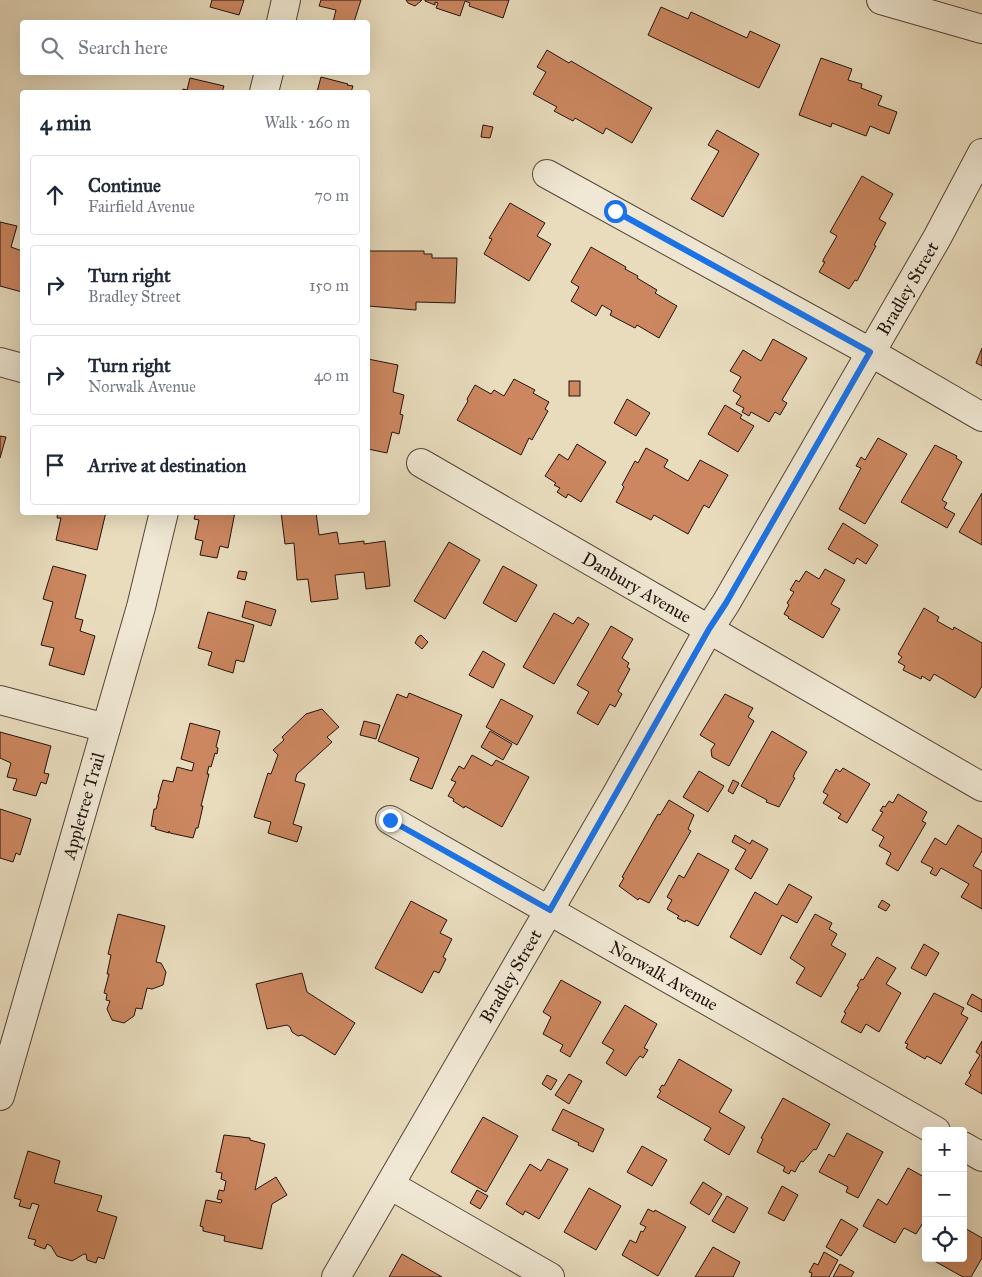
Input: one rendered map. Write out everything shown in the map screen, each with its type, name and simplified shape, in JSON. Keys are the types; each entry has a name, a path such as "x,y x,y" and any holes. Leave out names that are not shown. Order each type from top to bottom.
{"street":[{"path":"281,20 286,0"},
{"path":"881,0 982,29"},
{"path":"264,90 268,75"},
{"name":"Bradley Street","path":"336,1277 550,910 709,629 937,238 982,153"},
{"path":"547,174 870,352 982,417"},
{"path":"0,362 20,367"},
{"name":"Danbury Avenue","path":"420,463 982,787"},
{"name":"Appletree Trail","path":"0,1096 141,607 163,515"},
{"path":"0,700 106,728"},
{"name":"Norwalk Avenue","path":"390,820 929,1127"},
{"path":"967,1148 982,1157"},
{"path":"390,1185 550,1277"}],"building":[{"path":"212,0 244,0 239,15 210,7"},
{"path":"321,0 361,0 355,20 334,20 336,10 319,6"},
{"path":"406,0 422,0 415,6"},
{"path":"425,0 509,0 503,18 469,6 470,3 465,1 460,16 436,8 438,3 435,2 435,5"},
{"path":"661,7 688,19 691,12 747,38 750,31 780,45 759,88 648,35"},
{"path":"547,50 569,63 571,61 652,108 632,143 606,128 603,134 575,118 573,121 554,111 557,107 533,94 546,72 537,67"},
{"path":"821,58 852,69 848,80 862,84 861,88 882,96 878,105 897,112 889,134 870,126 866,136 832,123 831,127 799,115"},
{"path":"321,77 353,86 352,90 318,90"},
{"path":"190,78 224,86 223,90 187,90"},
{"path":"483,125 493,127 490,138 481,137"},
{"path":"717,130 759,154 723,217 691,199 719,151 708,145"},
{"path":"862,176 893,194 879,219 886,223 874,245 876,246 857,281 855,280 849,289 819,272 825,262 823,260 837,236 830,232"},
{"path":"510,203 545,223 537,236 551,244 529,281 484,254 492,239 489,238"},
{"path":"0,222 17,226 11,247 20,250 20,291 0,286"},
{"path":"591,247 626,267 625,269 638,276 637,278 657,290 655,293 677,306 659,338 637,325 635,328 610,315 612,311 602,305 596,316 571,301 579,287 571,282"},
{"path":"370,251 424,251 424,254 432,254 432,258 457,258 455,303 416,302 416,310 370,306"},
{"path":"773,339 807,358 782,400 787,403 780,415 775,412 769,422 751,412 749,416 742,412 744,408 736,404 741,396 733,391 741,377 730,371 743,350 761,361"},
{"path":"982,348 982,366 976,363"},
{"path":"370,359 398,365 393,392 404,395 400,414 403,415 399,434 392,432 387,453 370,449"},
{"path":"514,379 535,390 533,393 549,402 545,409 548,411 532,440 529,438 521,455 457,420 475,385 491,394 494,390 504,396"},
{"path":"569,381 580,381 580,396 569,396"},
{"path":"627,399 650,413 636,436 614,423"},
{"path":"725,405 742,415 740,418 754,426 738,452 708,434"},
{"path":"0,436 6,437 0,458"},
{"path":"878,438 907,454 865,524 839,509 861,468 856,466 861,457 865,460"},
{"path":"577,444 606,462 581,502 568,494 566,498 557,492 560,488 545,476 559,454 568,460"},
{"path":"935,445 957,456 956,458 962,462 942,500 947,503 944,508 955,514 947,528 901,502"},
{"path":"646,448 668,460 664,467 688,481 700,460 728,475 709,508 704,505 688,534 654,515 651,520 616,502 624,487 622,485 635,461 638,463"},
{"path":"982,493 982,545 959,532"},
{"path":"58,515 105,515 97,550 56,540 61,518 57,518"},
{"path":"195,515 234,515 228,548 220,546 217,558 200,555 203,541 195,539 199,520 194,519"},
{"path":"281,515 316,515 319,535 337,532 339,544 364,541 364,544 385,541 390,586 366,589 364,572 335,575 338,599 311,602 308,579 297,580 294,543 285,544"},
{"path":"843,523 878,545 866,564 857,558 854,564 828,549"},
{"path":"449,542 480,560 445,619 414,601"},
{"path":"53,566 86,575 75,618 83,620 80,631 95,636 84,675 49,665 54,648 41,645 53,602 43,599"},
{"path":"503,566 537,585 516,622 483,603"},
{"path":"825,569 845,580 831,604 840,609 823,638 784,614 789,605 787,603 794,592 790,590 796,580 799,582 806,571 819,579"},
{"path":"239,571 247,572 245,580 237,578"},
{"path":"246,601 276,610 271,626 242,617"},
{"path":"924,608 939,617 937,621 953,630 954,627 982,643 982,686 975,698 934,674 930,681 922,676 921,679 903,670 905,666 898,662 902,657 898,654"},
{"path":"208,612 254,625 244,662 236,660 233,673 208,665 212,652 198,648"},
{"path":"554,613 573,624 578,617 589,624 554,684 523,667"},
{"path":"611,626 633,639 622,658 629,663 627,667 630,669 618,691 622,694 615,707 610,704 598,725 577,713 589,692 577,685"},
{"path":"421,635 428,642 422,649 415,643"},
{"path":"483,651 505,664 493,688 469,675"},
{"path":"409,693 462,715 432,789 410,780 419,758 378,741 397,694 407,698"},
{"path":"725,694 753,708 748,717 754,721 729,766 712,757 711,750 715,744 700,735"},
{"path":"501,699 533,716 517,745 486,727"},
{"path":"322,709 339,727 327,737 332,742 297,774 295,781 305,784 293,824 302,827 297,842 268,833 271,822 254,817 268,773 271,774 278,755 273,750 284,740 282,737 306,714"},
{"path":"364,721 380,725 376,739 360,735"},
{"path":"190,723 220,731 216,747 218,748 217,754 215,753 211,767 209,766 207,774 209,774 201,806 203,806 198,828 196,828 193,838 155,829 156,827 151,826 163,780 173,782 177,767 192,771 194,763 181,759"},
{"path":"490,731 512,744 503,760 481,747"},
{"path":"772,731 807,752 795,772 793,777 795,778 779,807 766,802 767,800 741,786"},
{"path":"0,732 51,746 44,773 49,774 46,784 41,782 36,796 13,790 17,779 7,777 11,763 0,758"},
{"path":"472,755 492,766 496,760 529,777 502,827 465,806 464,808 448,796 456,782 451,780 459,766 464,769"},
{"path":"843,768 870,784 847,823 838,818 841,814 823,803 828,795 823,792 836,769 840,772"},
{"path":"699,771 724,786 708,812 683,797"},
{"path":"733,780 739,783 733,794 728,791"},
{"path":"898,794 927,812 922,821 926,823 898,871 886,864 891,853 879,846 884,837 872,830 883,812 880,811 883,806 885,807 889,801 893,803"},
{"path":"669,800 694,815 688,829 691,831 649,903 639,898 638,900 619,886 624,878 622,877 658,814 660,815"},
{"path":"0,809 31,819 20,855 16,853 13,862 0,858"},
{"path":"958,825 982,839 982,851 973,866 982,871 982,909 961,897 969,884 941,868 936,876 930,873 933,868 921,862 935,838 946,845"},
{"path":"735,835 750,844 752,840 768,849 751,879 735,869 746,850 732,842"},
{"path":"698,853 729,870 698,926 677,918 679,916 667,909 672,900 667,897 679,875 684,878"},
{"path":"789,884 812,897 797,923 782,915 761,955 730,937 755,892 777,905"},
{"path":"882,900 890,905 886,911 878,907"},
{"path":"411,901 447,920 440,933 452,939 443,957 446,959 439,973 434,971 422,993 375,968"},
{"path":"118,914 165,926 156,962 161,963 166,972 163,985 152,989 147,988 142,1009 136,1008 134,1016 124,1023 112,1020 107,1009 110,1001 106,1000 107,994 104,993 111,955 108,954"},
{"path":"815,914 832,923 829,929 837,934 831,945 846,954 821,997 796,983 805,968 790,958"},
{"path":"924,944 939,953 926,976 911,968"},
{"path":"877,957 896,968 886,984 901,993 879,1032 866,1024 861,1033 841,1022 846,1013 844,1012 859,987 857,986 861,979 863,980"},
{"path":"302,973 307,992 355,1023 335,1055 302,1035 298,1036 287,1025 267,1029 256,984"},
{"path":"561,980 601,1002 570,1057 560,1051 563,1045 543,1034 551,1017 543,1012"},
{"path":"934,993 964,1008 961,1014 968,1018 941,1064 927,1056 925,1059 906,1048 908,1044 905,1043"},
{"path":"972,994 982,1000 982,1012 967,1004"},
{"path":"625,1005 657,1024 644,1048 648,1050 643,1058 640,1056 626,1076 606,1063 614,1050 602,1043"},
{"path":"982,1041 982,1094 965,1084 971,1075 969,1073 980,1055 976,1052"},
{"path":"679,1059 732,1090 719,1112 745,1127 729,1155 704,1140 711,1128 657,1097 661,1091 659,1090 662,1085 664,1086"},
{"path":"569,1074 582,1081 569,1104 555,1095"},
{"path":"547,1075 557,1080 551,1090 542,1084"},
{"path":"783,1098 830,1124 816,1150 814,1149 803,1162 801,1161 795,1172 791,1170 789,1174 783,1171 785,1167 757,1152 763,1139 761,1138"},
{"path":"563,1109 604,1129 593,1152 552,1130"},
{"path":"483,1117 518,1136 486,1192 451,1172"},
{"path":"847,1133 883,1152 858,1198 846,1192 848,1187 819,1172 829,1154 834,1157"},
{"path":"224,1135 250,1138 250,1140 265,1144 255,1190 276,1177 287,1195 272,1204 262,1249 224,1241 225,1236 203,1231 203,1227 200,1226 206,1200 221,1203 222,1200 217,1199 219,1190 224,1191 226,1181 221,1179 222,1173 216,1172"},
{"path":"642,1146 667,1160 652,1186 627,1172"},
{"path":"28,1151 60,1161 54,1183 102,1196 97,1211 117,1217 104,1259 98,1257 96,1263 87,1260 86,1254 84,1254 72,1261 57,1256 51,1246 47,1244 45,1249 34,1245 36,1240 28,1238 39,1205 32,1203 30,1209 19,1206 21,1200 14,1198"},
{"path":"548,1159 568,1169 539,1219 525,1211 523,1215 506,1204 530,1164 541,1171"},
{"path":"908,1168 922,1176 922,1224 916,1234 904,1228 895,1243 863,1226 878,1199 887,1205"},
{"path":"703,1182 722,1194 709,1215 690,1203"},
{"path":"782,1186 798,1195 784,1221 768,1213"},
{"path":"589,1188 621,1206 596,1250 564,1232"},
{"path":"477,1190 488,1196 480,1209 470,1203"},
{"path":"727,1196 748,1208 734,1233 712,1221"},
{"path":"648,1209 654,1212 655,1210 686,1227 658,1276 622,1255 630,1240 636,1243 641,1231 643,1232 646,1227 640,1224"},
{"path":"841,1219 858,1229 841,1256 826,1247"},
{"path":"967,1229 982,1238 982,1258 971,1277 963,1277 936,1262 967,1262"},
{"path":"713,1247 740,1262 733,1277 695,1277"},
{"path":"824,1252 838,1260 829,1277 811,1277 812,1273 809,1272 814,1263 818,1265"},
{"path":"402,1254 442,1277 389,1277"},
{"path":"840,1264 854,1272 851,1277 833,1277"}],"route":[{"path":"390,820 550,910 709,629 801,474 870,352 615,211"}]}
